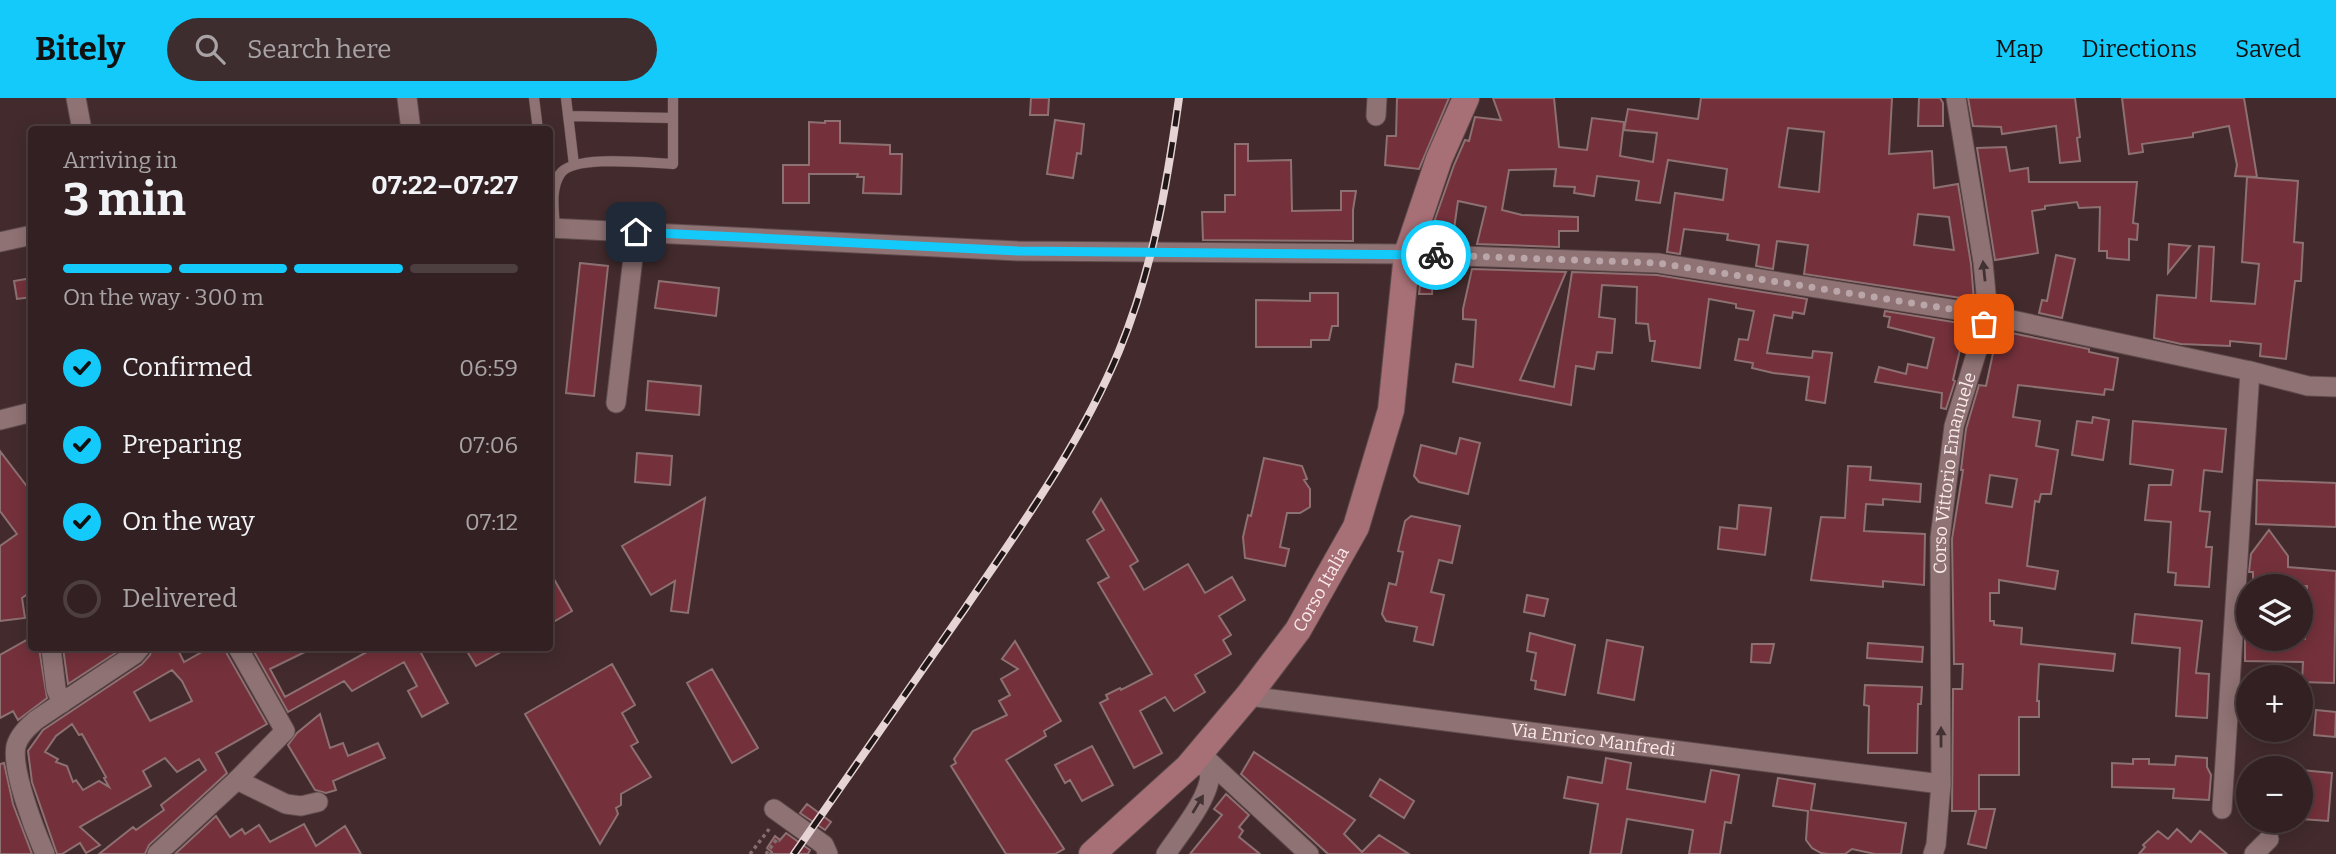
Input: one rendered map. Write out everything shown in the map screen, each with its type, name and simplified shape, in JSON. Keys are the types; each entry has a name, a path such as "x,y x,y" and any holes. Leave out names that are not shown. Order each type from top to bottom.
{"main road":[{"name":"Corso Italia","path":"1092,854 1194,760 1248,696 1298,630 1356,527 1391,410 1407,254 1439,159 1466,98"}],"street":[{"path":"76,98 81,126"},
{"path":"407,98 410,126"},
{"name":"Corso Vittorio Emanuele","path":"1933,854 1941,784 1941,538 1954,426 1988,315 1983,262 1956,98"},
{"path":"553,228 1018,251 1407,254 1658,263 1988,315 2308,386 2336,387"},
{"path":"616,403 636,232"},
{"path":"0,242 28,236"},
{"path":"2222,809 2250,371"},
{"path":"0,420 28,413"},
{"path":"51,651 56,689 62,703"},
{"path":"45,854 17,769 16,744 23,731 36,720 138,651"},
{"path":"157,854 285,731 241,651"},
{"name":"Via Enrico Manfredi","path":"1248,696 1941,784"},
{"path":"1166,854 1199,803 1210,780 1210,773 1194,760"},
{"path":"1194,760 1310,854"},
{"path":"237,780 286,804 301,806 318,802"},
{"path":"777,812 824,845 828,854"},
{"path":"2254,854 2269,839"}],"lane":[{"path":"534,98 538,126"},
{"path":"566,98 574,165"},
{"path":"553,186 560,173 566,167 574,165 595,162 673,164 673,98"},
{"path":"569,116 673,118"}],"path":[{"path":"750,854 777,812"},
{"path":"766,854 777,839 780,841"}],"building":[{"path":"1031,98 1049,98 1048,115 1030,115"},
{"path":"1397,98 1449,98 1419,169 1385,165 1387,136 1396,136"},
{"path":"1493,98 1554,98 1559,147 1587,150 1592,118 1624,122 1620,156 1653,162 1657,133 1624,130 1628,109 1698,119 1701,98 1892,98 1889,154 1932,151 1934,188 1958,184 1974,300 1804,274 1808,245 1777,241 1773,269 1756,266 1759,245 1727,240 1728,234 1684,229 1680,254 1667,252 1675,193 1723,200 1727,169 1668,160 1660,203 1636,200 1639,181 1597,176 1594,196 1574,193 1575,187 1554,186 1556,169 1509,170 1502,210 1522,215 1578,217 1578,231 1559,231 1559,247 1477,244 1486,207 1458,201 1452,243 1427,242 1454,165 1465,140 1469,141 1475,117 1501,120","holes":["1788,128 1824,132 1819,192 1779,187","1918,214 1949,217 1954,250 1914,245"]},
{"path":"1919,98 1940,98 1943,103 1943,126 1918,126"},
{"path":"1968,98 2075,98 2080,161 2060,163 2056,126 2002,134 2001,127 1973,126"},
{"path":"2122,98 2244,98 2257,177 2235,176 2237,165 2229,126 2193,133 2193,137 2142,144 2143,152 2129,154"},
{"path":"1055,120 1084,124 1081,154 1077,153 1073,178 1047,174"},
{"path":"840,121 840,143 890,145 890,154 902,154 901,194 863,193 864,177 857,177 858,174 809,174 809,203 783,203 783,165 809,165 809,122"},
{"path":"1235,144 1248,144 1248,161 1291,160 1292,211 1341,210 1341,191 1356,191 1353,241 1203,240 1202,212 1225,212 1225,195 1235,195"},
{"path":"2006,147 2010,171 2028,168 2029,182 2137,182 2133,223 2138,224 2137,240 2129,239 2129,260 2107,258 2107,251 2099,251 2100,207 2079,208 2077,202 2045,206 2045,209 2032,211 2038,253 1995,260 1977,148"},
{"path":"2247,177 2298,181 2294,242 2303,243 2301,281 2295,281 2286,359 2260,356 2261,344 2230,341 2230,346 2181,344 2154,338 2157,295 2196,298 2199,246 2214,247 2211,301 2255,304 2259,264 2242,262"},
{"path":"2169,244 2190,246 2168,273"},
{"path":"2056,255 2075,259 2062,318 2039,313 2042,300 2047,301"},
{"path":"580,263 608,266 594,396 566,393"},
{"path":"1422,267 1449,268 1447,279 1433,278 1432,294 1419,294"},
{"path":"1472,269 1566,272 1520,380 1554,387 1572,272 1657,275 1807,299 1804,314 1793,312 1792,318 1774,315 1767,353 1812,358 1813,351 1832,353 1825,403 1806,400 1809,377 1773,373 1752,368 1753,363 1735,360 1739,339 1748,340 1754,311 1736,308 1736,304 1709,299 1700,368 1652,361 1655,341 1650,341 1648,324 1636,323 1637,287 1602,285 1599,317 1615,319 1612,353 1597,352 1594,369 1576,366 1571,405 1453,382 1456,364 1473,367 1476,320 1463,319"},
{"path":"28,279 28,298 17,299 14,281"},
{"path":"659,281 719,288 716,316 655,308"},
{"path":"1310,293 1338,293 1338,326 1332,326 1329,340 1311,340 1311,347 1256,347 1256,300 1310,301"},
{"path":"1885,311 1966,324 1953,380 1955,381 1946,409 1941,408 1942,393 1875,382 1879,367 1906,374 1908,364 1927,368 1934,338 1888,327 1890,317 1884,316"},
{"path":"2002,331 2089,349 2089,352 2118,358 2113,390 2105,389 2104,395 2018,385 2013,417 2040,421 2036,446 2058,450 2051,494 2041,494 2039,502 2035,501 2027,566 2058,571 2055,589 1999,580 1999,593 1990,593 1990,621 1994,621 1994,625 2022,628 2021,644 2115,654 2113,671 2039,664 2039,717 2019,717 2019,775 1979,775 1979,809 1995,809 1986,848 1968,844 1976,811 1952,811 1953,689 1962,689 1963,664 1954,664 1952,539 1963,470 1966,429 1979,385 1986,386 1996,339 2000,339","holes":["1990,475 2017,479 2012,507 1986,503"]},
{"path":"648,381 701,386 699,415 646,410"},
{"path":"2093,417 2109,420 2103,460 2072,455 2077,421 2092,423"},
{"path":"2133,421 2226,429 2222,472 2204,470 2200,511 2210,512 2206,547 2212,547 2209,587 2175,585 2176,573 2168,572 2171,522 2145,520 2149,485 2171,485 2173,470 2130,464"},
{"path":"1460,438 1480,443 1468,494 1419,482 1414,476 1421,445 1456,454"},
{"path":"0,451 28,488 28,594 22,598 25,618 0,621 0,546 17,534 0,511"},
{"path":"637,453 672,456 670,485 635,482"},
{"path":"1264,458 1302,466 1307,479 1304,480 1310,489 1310,507 1300,513 1287,513 1280,547 1289,549 1285,566 1245,558 1243,537 1248,515 1251,516"},
{"path":"1848,466 1871,467 1870,480 1921,484 1920,502 1883,499 1883,505 1866,504 1864,531 1925,534 1924,585 1883,581 1883,587 1811,580 1821,517 1845,518"},
{"path":"2257,480 2336,483 2336,527 2256,524"},
{"path":"705,498 688,613 671,611 675,581 651,595 622,546"},
{"path":"1101,499 1138,561 1130,566 1144,590 1188,564 1205,593 1232,577 1245,600 1219,616 1231,635 1223,640 1231,654 1195,675 1205,692 1174,711 1165,697 1140,711 1162,753 1134,768 1100,703 1108,699 1106,695 1152,674 1098,583 1109,577 1087,540 1104,530 1093,512"},
{"path":"1739,505 1771,508 1765,555 1718,549 1720,527 1737,529"},
{"path":"1411,516 1460,526 1452,563 1439,560 1431,592 1444,595 1433,645 1414,641 1417,627 1386,621 1382,614 1389,583 1396,585 1403,552 1398,551 1405,521"},
{"path":"2269,530 2288,556 2288,567 2336,571 2334,683 2313,682 2313,665 2303,665 2303,662 2245,661 2245,651 2313,651 2313,574 2253,574 2249,572 2251,554"},
{"path":"553,577 572,611 553,622"},
{"path":"1527,595 1548,599 1544,616 1524,612"},
{"path":"2135,614 2202,621 2196,673 2209,674 2207,718 2176,716 2180,648 2132,643"},
{"path":"1530,633 1575,645 1565,695 1535,689 1536,681 1531,680 1536,653 1527,651"},
{"path":"28,639 28,651 39,651 47,698 18,720 13,711 0,718 0,655"},
{"path":"1607,640 1643,647 1634,700 1598,693"},
{"path":"1015,641 1061,721 1044,731 1046,736 1006,760 1064,849 1055,854 1006,854 951,766 956,763 954,759 973,731 1007,715 999,701 1010,695 1001,679 1018,669 1002,659"},
{"path":"1868,643 1923,647 1922,662 1867,658"},
{"path":"1752,644 1774,644 1770,663 1751,662"},
{"path":"63,651 118,651 68,684"},
{"path":"151,651 178,651 184,662 204,651 226,651 267,724 216,753 227,773 149,845 145,854 99,854 133,827 136,830 164,810 161,805 206,770 199,759 177,772 165,758 143,771 151,786 80,827 100,845 86,853 80,843 62,854 57,854 32,782 28,751 43,730 142,664","holes":["172,670 182,681 192,701 150,721 134,692","72,724 79,735 82,734 109,787 99,781 83,790 76,780 73,782 67,766 56,762 58,759 45,752 56,736"]},
{"path":"254,651 307,651 270,669 285,697 369,651 425,651 421,653 448,703 422,717 408,691 417,686 404,662 352,691 344,681 288,712"},
{"path":"467,651 503,651 476,666"},
{"path":"612,664 635,705 622,713 638,742 631,746 651,777 621,794 621,805 616,808 618,814 600,844 525,714"},
{"path":"712,669 758,748 732,763 687,683"},
{"path":"1865,685 1922,687 1921,704 1918,704 1917,753 1868,753 1869,706 1864,705"},
{"path":"2316,710 2336,712 2335,737 2314,735"},
{"path":"320,714 330,748 343,743 348,756 378,743 385,758 333,781 336,790 326,793 315,790 288,745 297,733"},
{"path":"1092,746 1113,785 1082,801 1070,780 1065,783 1055,765"},
{"path":"1254,752 1355,820 1344,834 1362,852 1379,835 1409,854 1328,854 1241,774"},
{"path":"2176,756 2207,758 2211,775 2209,800 2173,798 2174,789 2112,787 2112,763 2133,764 2133,759 2149,759 2149,764 2175,765"},
{"path":"1606,758 1631,763 1627,789 1705,802 1711,770 1739,775 1731,823 1725,822 1720,854 1689,854 1693,830 1627,819 1621,854 1590,854 1598,804 1564,798 1568,777 1602,783"},
{"path":"4,763 13,804 32,854 0,854 0,764"},
{"path":"2313,771 2332,773 2328,821 2313,820"},
{"path":"1778,778 1815,784 1811,810 1906,823 1901,854 1875,854 1852,849 1845,854 1828,854 1812,848 1806,840 1808,811 1773,806"},
{"path":"1380,779 1414,801 1404,818 1370,796"},
{"path":"1226,794 1249,815 1239,827 1243,831 1239,837 1260,854 1190,854 1222,815 1214,809"},
{"path":"807,804 831,822 825,830 800,813"},
{"path":"216,816 230,837 242,829 245,834 259,825 270,842 304,824 316,846 345,826 361,854 175,854"},
{"path":"2177,829 2191,842 2200,831 2227,854 2139,854 2145,847 2143,845 2158,831 2168,839"},
{"path":"786,833 810,850 808,854 770,854 772,852 767,848 775,836 780,840"}],"railway":[{"path":"794,854 1028,516 1068,452 1103,386 1131,320 1150,258 1164,194 1179,98"}],"way so far":[{"path":"1436,255 1658,263 1988,315 1984,324"}],"route":[{"path":"636,232 1018,251 1436,255"}]}
